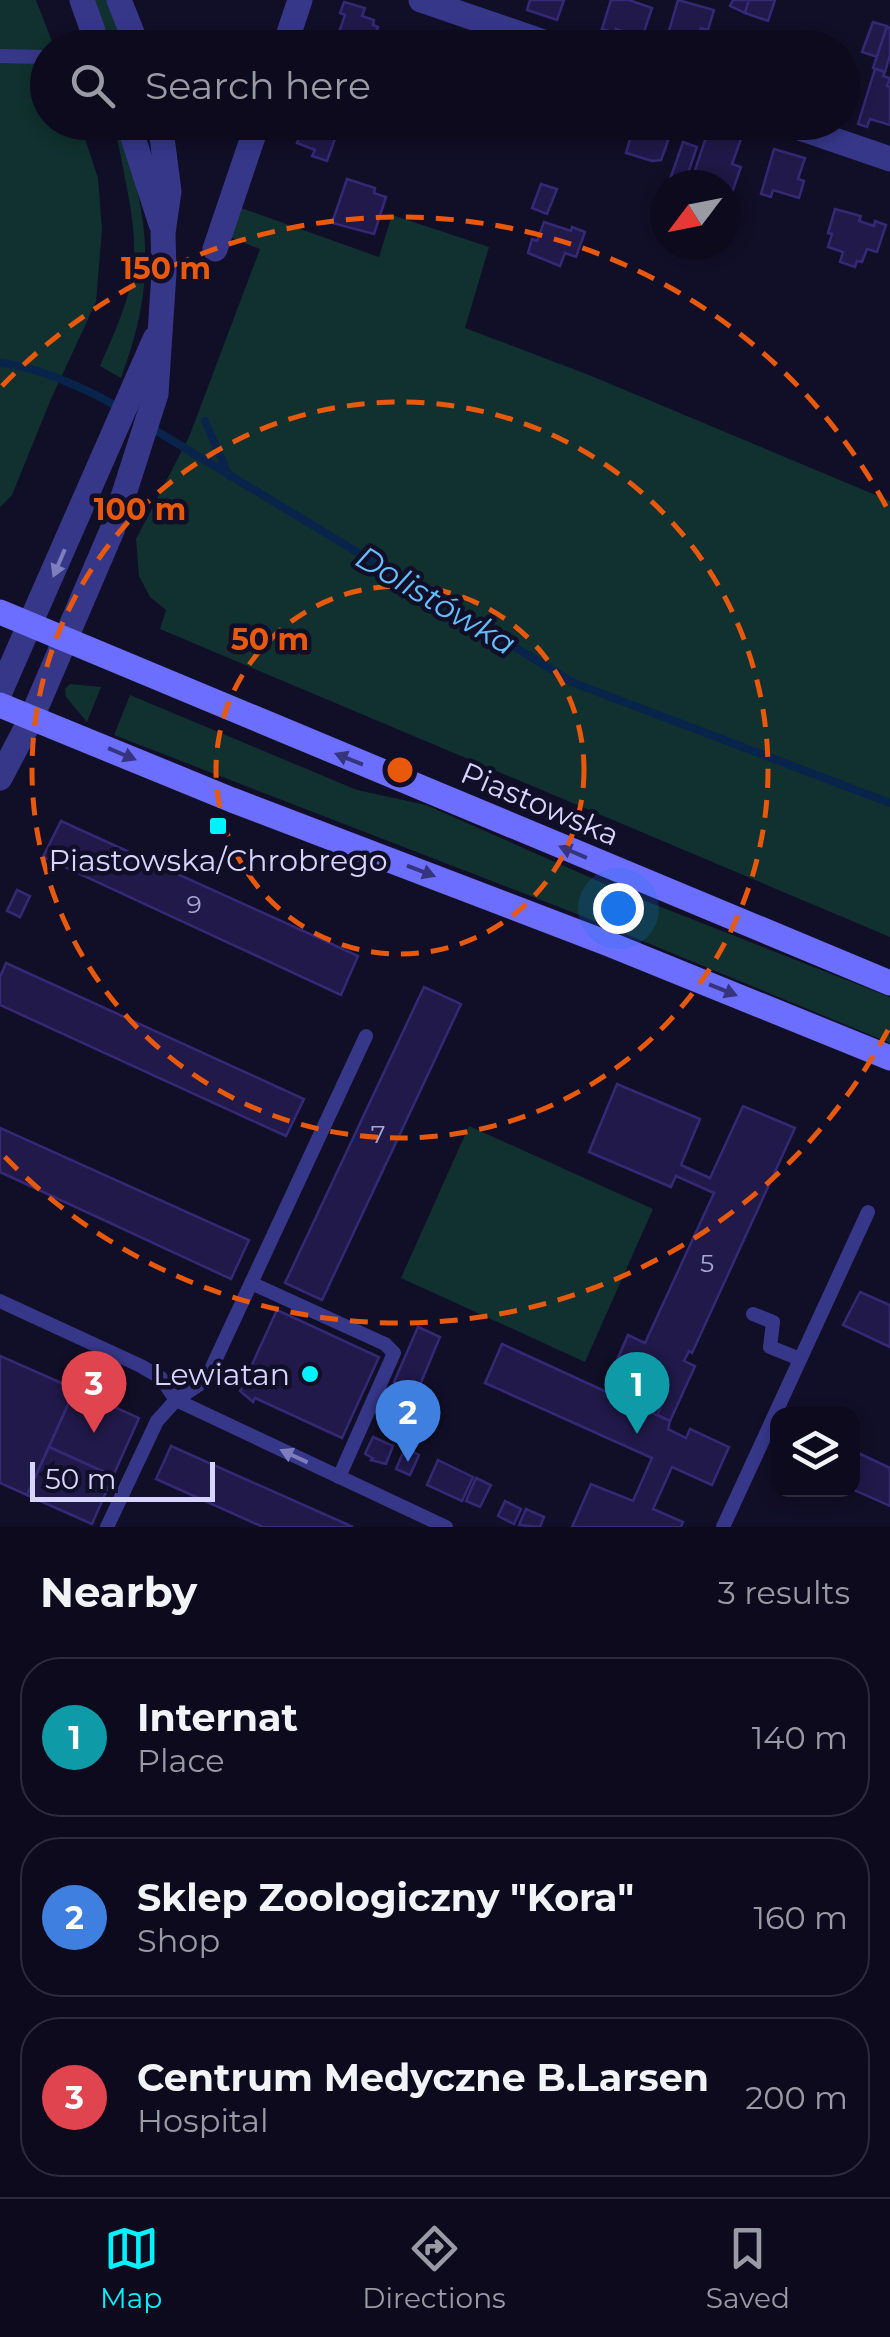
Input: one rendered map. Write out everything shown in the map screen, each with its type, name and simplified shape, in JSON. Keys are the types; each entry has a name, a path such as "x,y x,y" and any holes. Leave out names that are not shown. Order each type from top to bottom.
{"main road":[{"name":"Piastowska","path":"0,612 890,983"},
{"path":"0,705 890,1058"}],"street":[{"path":"82,0 93,30"},
{"path":"119,0 131,30"},
{"path":"290,30 300,0"},
{"path":"421,0 508,30"},
{"path":"134,140 163,233"},
{"path":"0,778 32,717 113,528 138,455 146,387 159,330 164,274 163,233 169,190 162,140"},
{"path":"215,249 252,140"},
{"path":"835,140 890,159"},
{"path":"0,692 110,441 146,387"}],"lane":[{"path":"0,56 30,56"},
{"path":"107,1527 157,1420 176,1400 206,1380 366,1036"},
{"path":"723,1527 868,1212"},
{"path":"251,1283 385,1344 394,1353 339,1477"},
{"path":"0,1301 141,1366 162,1378 176,1400 446,1527"},
{"path":"753,1314 773,1322 770,1347 800,1359"}],"green space":[{"path":"0,0 36,0 47,30 30,30 30,140 86,140 98,178 102,229 96,302 12,495 0,507"},
{"path":"95,0 108,0 121,30 105,30"},
{"path":"117,140 122,140 137,189 145,250 140,311 121,378 100,366 127,297 134,258 131,212"},
{"path":"230,204 379,257 392,215 489,247 465,328 589,375 890,501 890,937 160,629 166,610 150,597 139,576 136,539 189,437 260,249 220,233"},
{"path":"70,684 101,687 87,722 66,697 65,689"},
{"path":"130,695 357,790 426,805 623,892 890,997 890,1043 577,914 114,735"},
{"path":"469,1126 653,1209 585,1362 401,1278"}],"building":[{"path":"530,0 564,0 557,20 527,10"},
{"path":"611,0 629,0 652,8 645,30 602,29"},
{"path":"678,0 714,10 708,30 669,30"},
{"path":"733,0 749,0 745,13 730,6"},
{"path":"749,0 775,0 768,21 745,13"},
{"path":"344,2 365,8 362,16 374,20 377,30 340,30 345,15 340,13"},
{"path":"873,22 887,26 877,57 862,52"},
{"path":"887,27 890,55 885,72 873,68"},
{"path":"875,69 885,72 883,76 890,78 890,125 870,119 867,127 860,125"},
{"path":"335,140 327,161 312,156 315,150 297,143"},
{"path":"630,140 668,140 661,160 626,153"},
{"path":"705,140 741,140 732,164 741,167 695,170"},
{"path":"683,142 697,147 689,170 673,170"},
{"path":"774,149 805,158 798,179 804,181 799,198 773,190 771,197 761,194"},
{"path":"347,179 375,188 374,193 386,197 374,234 332,223"},
{"path":"541,184 557,189 547,214 532,208"},
{"path":"835,209 861,216 859,221 874,226 875,221 886,225 877,252 867,249 862,262 857,261 855,267 840,262 843,252 828,247"},
{"path":"544,222 585,232 576,257 565,253 560,266 528,253"},
{"path":"61,821 358,956 341,995 43,857"},
{"path":"17,890 30,896 20,917 7,911"},
{"path":"6,963 304,1099 286,1136 0,1005 0,977"},
{"path":"424,987 461,1004 322,1300 285,1283"},
{"path":"617,1084 700,1119 681,1165 710,1178 743,1106 795,1128 692,1353 689,1351 684,1361 695,1366 670,1421 657,1415 668,1392 614,1367 628,1335 645,1343 714,1193 676,1176 671,1187 589,1152"},
{"path":"0,1128 249,1240 231,1279 0,1172"},
{"path":"860,1292 890,1305 890,1347 843,1325"},
{"name":"Lewiatan","path":"277,1310 379,1357 342,1438 255,1398 253,1402 240,1391"},
{"path":"418,1327 440,1337 417,1392 394,1382"},
{"path":"502,1344 670,1421 668,1429 686,1438 690,1429 729,1447 712,1485 672,1467 653,1509 683,1522 681,1527 572,1527 591,1484 633,1501 652,1458 485,1383"},
{"path":"0,1356 75,1389 27,1495 0,1483"},
{"path":"75,1389 139,1418 113,1476 49,1447"},
{"path":"373,1437 393,1446 386,1464 365,1454"},
{"path":"171,1446 353,1527 263,1527 156,1479"},
{"path":"49,1447 113,1476 92,1524 27,1495"},
{"path":"405,1448 419,1455 410,1475 396,1469"},
{"path":"860,1454 890,1468 890,1506 860,1493"},
{"path":"438,1460 473,1477 462,1501 427,1485"},
{"path":"476,1478 491,1485 480,1507 466,1501"},
{"path":"505,1501 521,1509 514,1524 498,1516"},
{"path":"526,1509 544,1517 540,1527 519,1525"}],"waterway":[{"name":"Dolistówka","path":"0,363 62,380 121,409"},
{"path":"205,421 229,476"},
{"name":"Dolistówka","path":"150,427 574,683 890,803"}],"place":[{"name":"Piastowska/Chrobrego","path":"218,826"},
{"name":"Lewiatan","path":"310,1374"},
{"name":"Centrum Medyczne B.Larsen","path":"94,1433"},
{"name":"Internat","path":"637,1434"},
{"name":"Sklep Zoologiczny \"Kora\"","path":"408,1462"}]}
